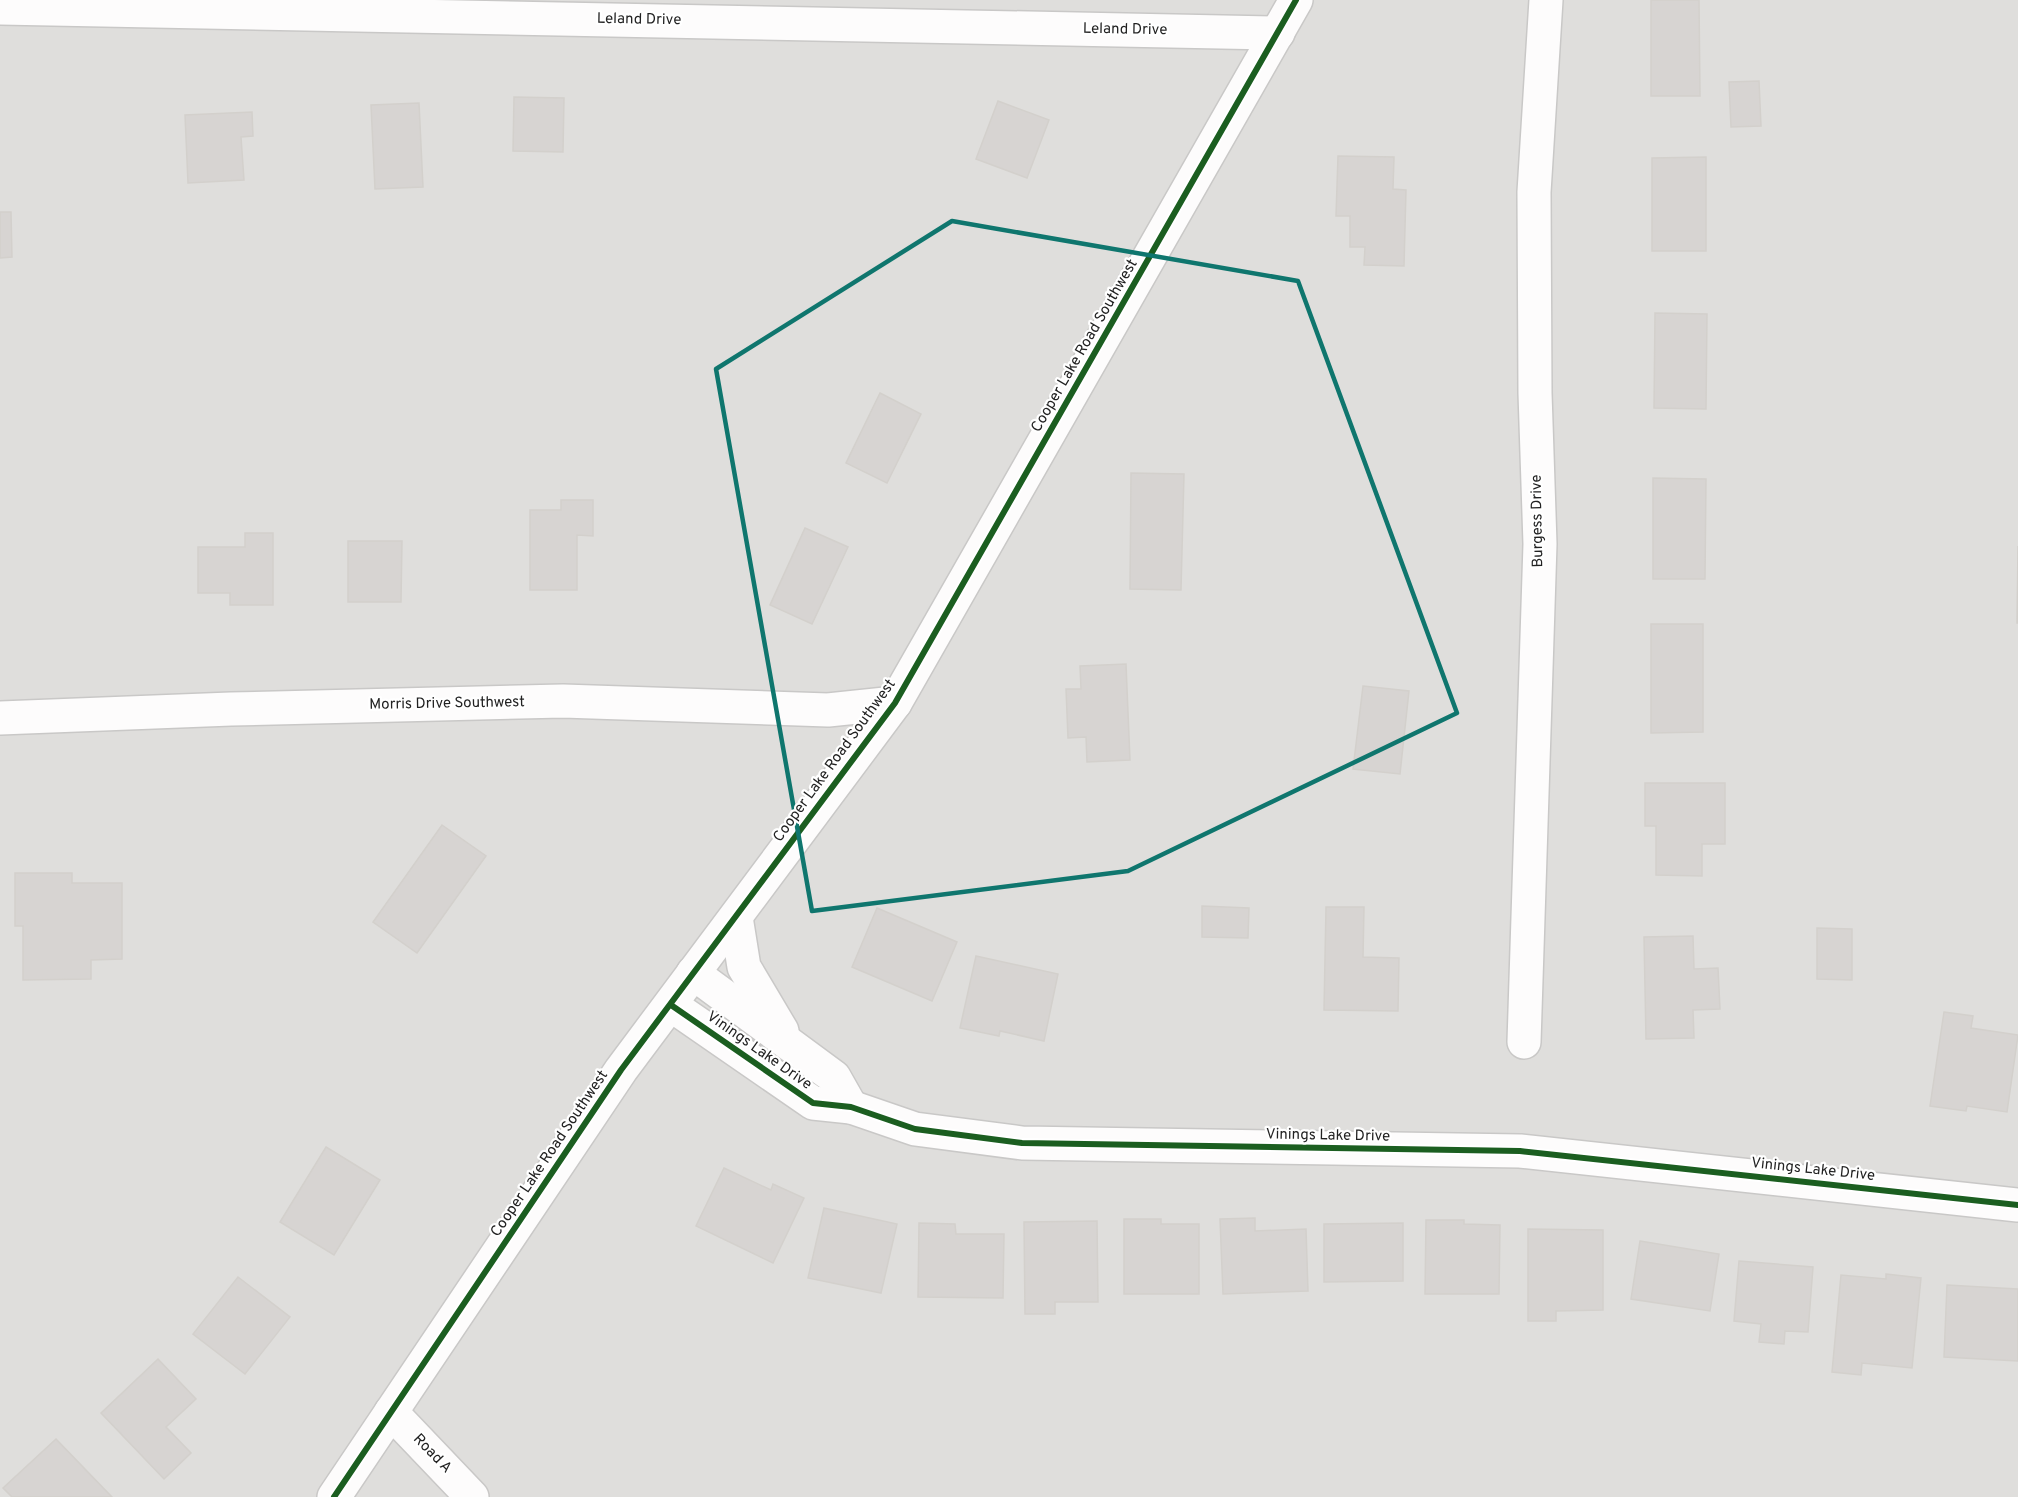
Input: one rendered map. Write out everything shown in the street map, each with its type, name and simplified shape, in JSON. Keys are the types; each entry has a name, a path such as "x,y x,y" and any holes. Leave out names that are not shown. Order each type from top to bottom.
{"street":[{"name":"Cooper Lake Road Southwest","path":"334,1497 621,1070 895,703 1296,0"},
{"name":"Burgess Drive","path":"1524,1042 1539,544 1535,393 1534,192 1546,0"},
{"name":"Leland Drive","path":"0,8 1278,33"},
{"name":"Morris Drive Southwest","path":"0,718 231,709 563,701 828,710 895,703"},
{"path":"736,917 744,967 768,1011 793,1047"},
{"name":"Vinings Lake Drive","path":"693,973 834,1077 851,1107"},
{"name":"Vinings Lake Drive","path":"671,1005 813,1103 851,1107 915,1129 1022,1143 1520,1151 2018,1205"},
{"name":"Road A","path":"391,1412 472,1497"}],"highlighted area":[{"path":"952,221 1298,281 1457,713 1128,871 812,911 716,369"}],"shaded area":[{"path":"0,0 2018,0 2018,1497 0,1497"}],"building":[{"path":"1651,0 1699,0 1700,96 1651,96"},
{"path":"1759,81 1761,126 1731,127 1729,82"},
{"path":"514,97 564,98 563,152 513,151"},
{"path":"998,101 1049,120 1027,178 976,159"},
{"path":"419,103 423,187 375,189 371,105"},
{"path":"252,112 253,136 241,137 244,180 188,183 185,115"},
{"path":"1338,156 1394,157 1393,189 1406,190 1404,266 1364,265 1365,247 1350,247 1350,216 1336,216"},
{"path":"1706,157 1706,251 1652,251 1652,158"},
{"path":"0,212 11,212 12,257 0,258"},
{"path":"1655,313 1707,314 1706,409 1654,408"},
{"path":"880,393 921,414 887,483 846,463"},
{"path":"1131,473 1184,474 1181,590 1130,589"},
{"path":"1653,478 1706,479 1705,579 1653,579"},
{"path":"561,500 593,500 593,536 577,535 577,590 530,590 530,510 561,510"},
{"path":"805,528 848,547 812,624 770,605"},
{"path":"245,533 273,533 273,605 230,605 230,593 198,593 198,547 245,547"},
{"path":"348,541 402,541 401,602 348,602"},
{"path":"2018,546 2018,623 2017,623"},
{"path":"1651,624 1703,624 1703,732 1651,733"},
{"path":"1126,664 1130,760 1087,762 1086,737 1068,738 1066,689 1081,689 1080,666"},
{"path":"1363,686 1409,691 1400,774 1353,769"},
{"path":"1645,783 1725,783 1725,844 1702,844 1702,876 1656,875 1656,826 1645,826"},
{"path":"442,825 486,856 417,953 373,922"},
{"path":"15,873 72,873 72,883 122,883 122,959 91,960 91,979 23,980 23,926 15,926"},
{"path":"1202,906 1249,908 1248,938 1202,937"},
{"path":"1326,907 1364,907 1363,957 1399,958 1398,1011 1324,1010"},
{"path":"877,908 957,942 932,1001 852,967"},
{"path":"1817,928 1852,929 1852,980 1817,979"},
{"path":"1693,936 1694,969 1718,968 1720,1009 1693,1010 1694,1038 1646,1039 1644,937"},
{"path":"976,956 1058,974 1044,1041 1000,1031 999,1036 960,1028"},
{"path":"1944,1012 1973,1016 1971,1028 2018,1035 2007,1112 1967,1106 1966,1111 1930,1106"},
{"path":"326,1147 380,1180 334,1255 280,1222"},
{"path":"724,1168 771,1190 773,1184 804,1198 773,1263 696,1226"},
{"path":"824,1208 897,1224 881,1293 808,1278"},
{"path":"1255,1218 1255,1231 1306,1229 1308,1291 1223,1294 1220,1219"},
{"path":"1124,1219 1161,1219 1161,1224 1199,1224 1199,1294 1124,1294"},
{"path":"1426,1220 1464,1220 1464,1224 1500,1225 1499,1294 1425,1294"},
{"path":"1097,1221 1098,1302 1055,1302 1055,1314 1025,1314 1024,1222"},
{"path":"919,1223 955,1224 956,1234 1004,1234 1003,1298 918,1297"},
{"path":"1403,1223 1403,1281 1324,1282 1324,1224"},
{"path":"1528,1229 1603,1230 1603,1310 1556,1311 1556,1321 1528,1321"},
{"path":"1640,1241 1719,1254 1710,1311 1631,1299"},
{"path":"1739,1261 1813,1267 1808,1332 1785,1331 1784,1344 1759,1342 1761,1324 1734,1321"},
{"path":"1886,1274 1921,1278 1912,1368 1862,1363 1861,1375 1832,1372 1841,1275 1886,1279"},
{"path":"238,1277 290,1317 245,1374 193,1334"},
{"path":"1947,1285 2018,1289 2018,1361 1944,1357"},
{"path":"158,1359 196,1399 166,1427 191,1453 164,1479 101,1413"},
{"path":"56,1439 112,1497 12,1497 3,1488"}],"cycle path":[{"path":"334,1497 621,1070 895,703 1296,0"},
{"path":"671,1005 813,1103 851,1107 915,1129 1022,1143 1520,1151 2018,1205"}]}
